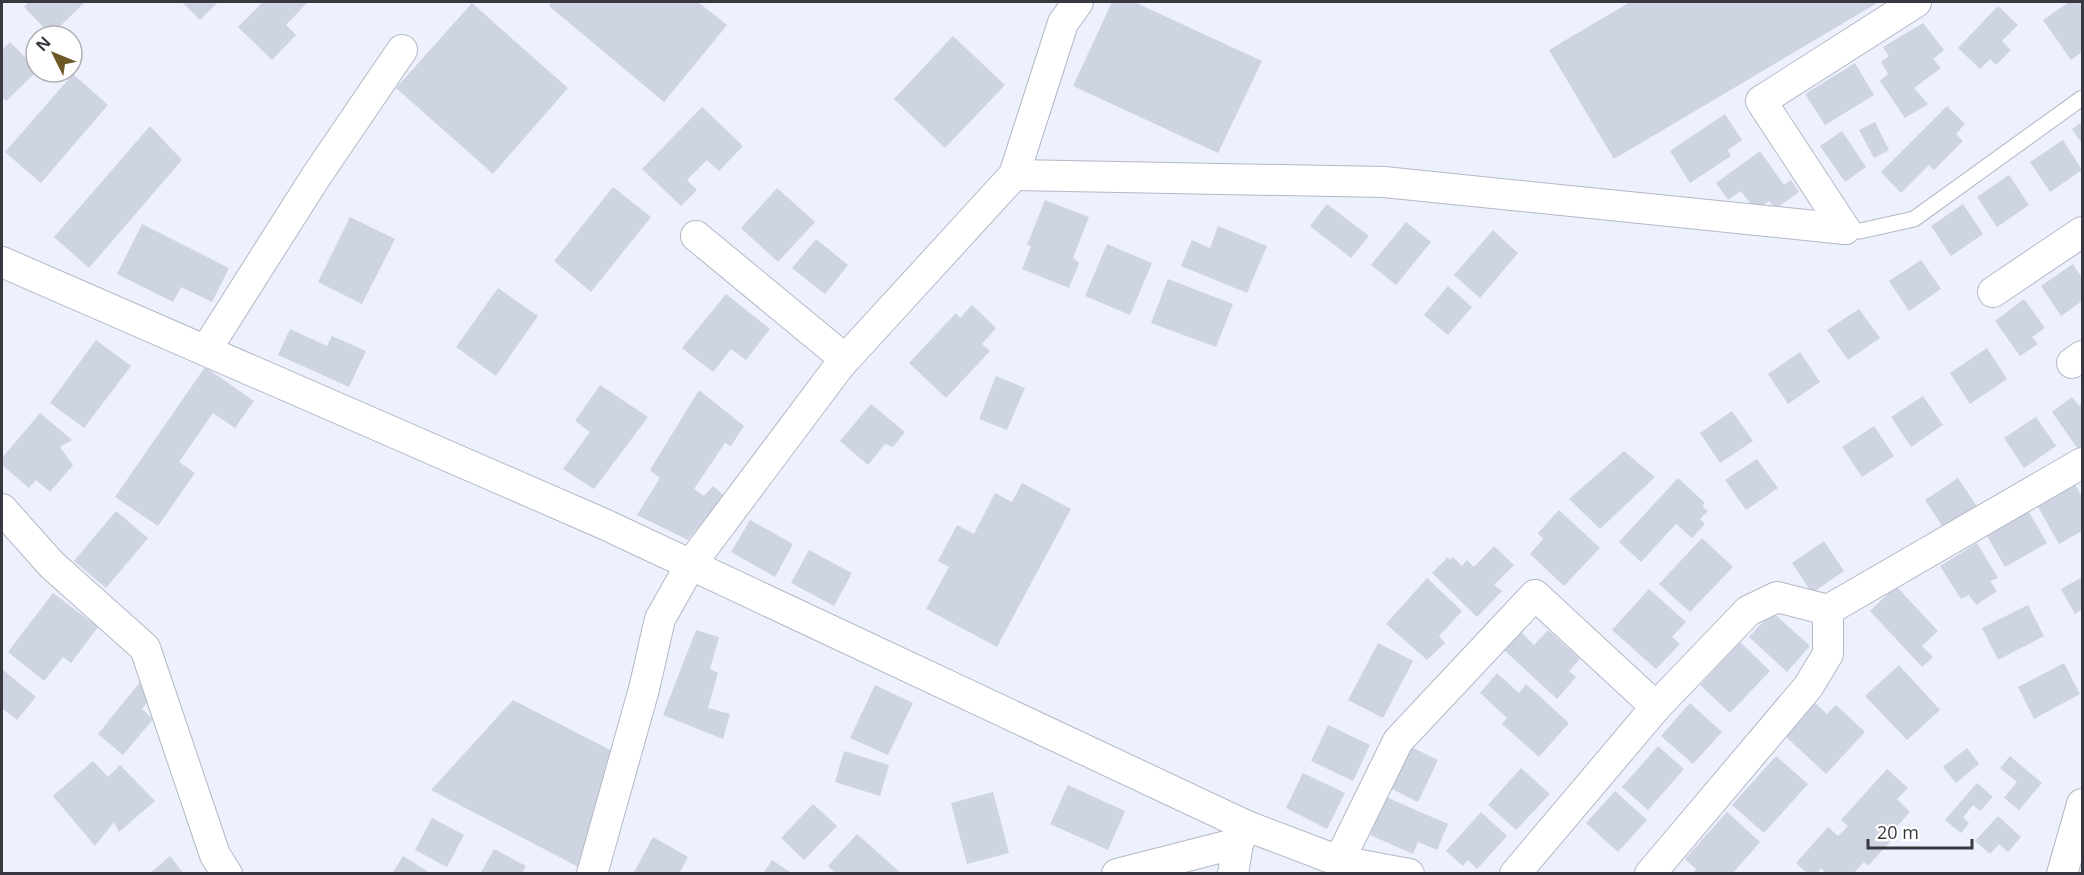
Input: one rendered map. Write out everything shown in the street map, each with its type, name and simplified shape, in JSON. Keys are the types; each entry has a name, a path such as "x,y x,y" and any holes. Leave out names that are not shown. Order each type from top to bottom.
{"street":[{"path":"592,873 644,688 660,619 691,564 845,359 1014,175 1063,22 1078,2"},
{"path":"1845,229 1761,101 1916,2"},
{"path":"206,350 315,178 402,50"},
{"path":"1014,175 1384,182 1845,229"},
{"path":"1993,292 2082,232"},
{"path":"696,236 845,359"},
{"path":"2,262 691,564 1243,835 1339,861 1409,873"},
{"path":"1515,873 1656,707 1748,611 1777,597 1828,610 2082,463"},
{"path":"2,509 52,565 145,648 215,855 227,873"},
{"path":"1339,861 1398,741 1535,595 1656,707"},
{"path":"1650,873 1808,687 1828,654 1828,610"},
{"path":"2062,873 2082,804"},
{"path":"1117,873 1243,835"},
{"path":"1233,873 1243,835"}],"lane":[{"path":"1845,229 1860,231 1914,219 2082,98"}],"building":[{"path":"29,2 85,2 62,24 40,24 24,7"},
{"path":"182,2 218,2 200,20"},
{"path":"263,2 308,2 286,25 296,35 272,60 238,27"},
{"path":"552,2 698,2 727,25 664,102 549,6"},
{"path":"1112,2 1134,2 1262,61 1218,153 1073,86"},
{"path":"1630,2 1879,2 1614,159 1549,50"},
{"path":"2069,2 2082,2 2082,52 2071,60 2043,20"},
{"path":"472,3 568,88 493,174 396,88"},
{"path":"1998,6 2018,25 2002,41 2011,50 1996,65 1990,59 1980,69 1958,48"},
{"path":"1923,23 1944,50 1933,59 1941,68 1914,88 1928,104 1905,118 1880,81 1888,74 1881,62 1889,56 1883,47"},
{"path":"953,36 1005,85 945,148 894,99"},
{"path":"10,42 24,56 24,84 6,101 2,96 2,50"},
{"path":"1855,63 1874,95 1825,125 1805,94"},
{"path":"64,84 84,84 108,105 41,183 5,152"},
{"path":"1947,106 1965,124 1956,134 1963,141 1934,170 1929,165 1901,193 1881,172"},
{"path":"702,107 743,146 719,171 707,160 687,180 697,190 681,206 642,169"},
{"path":"1725,114 1742,140 1728,150 1731,156 1690,183 1670,151"},
{"path":"1875,122 1889,150 1874,158 1859,130"},
{"path":"2082,122 2082,144 2072,129"},
{"path":"150,126 182,160 89,268 54,237"},
{"path":"1842,131 1866,167 1845,182 1820,146"},
{"path":"2063,140 2082,170 2050,192 2030,162"},
{"path":"1760,151 1784,185 1791,180 1799,192 1775,209 1769,201 1755,210 1741,191 1728,200 1716,183"},
{"path":"2009,175 2029,205 1997,227 1977,197"},
{"path":"613,187 651,217 591,292 554,261"},
{"path":"777,188 815,222 778,262 741,228"},
{"path":"1045,200 1089,217 1073,258 1079,263 1069,288 1022,269 1031,246 1027,245"},
{"path":"1327,204 1369,236 1351,258 1310,226"},
{"path":"1963,204 1983,234 1951,256 1931,226"},
{"path":"350,217 395,239 362,304 318,282"},
{"path":"1406,222 1431,242 1396,285 1371,265"},
{"path":"142,224 229,268 212,302 181,287 173,302 117,274"},
{"path":"1218,226 1267,246 1247,293 1181,266 1192,240 1210,248"},
{"path":"1493,230 1518,253 1480,298 1454,275"},
{"path":"816,239 848,265 825,294 792,268"},
{"path":"1107,244 1152,263 1130,315 1085,296"},
{"path":"1921,260 1941,289 1909,311 1889,281"},
{"path":"2073,264 2082,278 2082,301 2061,316 2041,286"},
{"path":"1168,279 1233,304 1216,347 1151,323"},
{"path":"1448,286 1472,307 1448,335 1424,315"},
{"path":"498,288 538,316 496,376 456,347"},
{"path":"726,294 770,329 746,360 731,349 713,372 682,348"},
{"path":"2024,299 2045,328 2032,337 2038,344 2020,356 1995,321"},
{"path":"972,305 996,328 982,344 990,351 946,398 909,363 956,313 960,318"},
{"path":"1859,309 1880,338 1848,360 1827,330"},
{"path":"290,329 327,346 332,336 366,351 349,387 278,355"},
{"path":"96,340 131,366 84,428 50,403"},
{"path":"1987,348 2007,379 1970,404 1950,373"},
{"path":"1800,352 1820,382 1788,404 1768,374"},
{"path":"205,367 254,401 235,428 213,413 179,462 195,473 158,526 115,497"},
{"path":"996,376 1025,388 1007,430 979,419"},
{"path":"600,385 648,417 594,489 563,469 590,432 575,421"},
{"path":"699,390 744,426 731,446 725,443 694,489 704,496 713,486 724,496 688,540 637,515 660,478 650,470"},
{"path":"1923,396 1943,425 1911,447 1891,417"},
{"path":"2072,397 2079,406 2082,404 2082,446 2078,449 2052,412"},
{"path":"871,404 905,432 893,447 885,444 868,465 840,441"},
{"path":"1732,411 1753,441 1720,463 1700,433"},
{"path":"40,413 72,440 60,447 73,465 50,492 36,480 29,488 2,465 2,458"},
{"path":"2036,417 2056,446 2024,468 2004,438"},
{"path":"1874,426 1894,456 1862,477 1842,447"},
{"path":"1624,451 1655,477 1600,529 1569,499"},
{"path":"1757,459 1778,488 1746,510 1725,480"},
{"path":"1678,478 1705,503 1702,506 1708,511 1700,519 1705,524 1692,538 1676,524 1641,562 1619,542"},
{"path":"1958,478 1978,508 1945,530 1925,500"},
{"path":"1022,483 1071,509 997,647 926,609 949,567 938,561 957,525 974,534 995,493 1012,502"},
{"path":"2075,484 2082,497 2082,531 2059,544 2037,505"},
{"path":"1559,510 1600,548 1564,586 1530,554 1543,539 1538,533"},
{"path":"116,511 148,538 106,588 74,561"},
{"path":"2029,512 2047,543 2005,567 1987,536"},
{"path":"750,520 793,544 775,577 731,552"},
{"path":"1702,538 1733,567 1690,612 1659,584"},
{"path":"1824,541 1844,571 1812,593 1792,563"},
{"path":"1977,543 1998,578 1990,581 1997,591 1976,605 1969,595 1961,599 1940,566"},
{"path":"1494,546 1514,565 1494,585 1502,591 1477,617 1432,573 1448,557 1450,560 1453,557 1462,566 1467,560 1474,567"},
{"path":"809,550 852,573 834,606 791,583"},
{"path":"2082,577 2082,609 2075,614 2061,589"},
{"path":"1427,578 1462,611 1439,636 1445,643 1427,660 1386,624"},
{"path":"1896,586 1938,631 1922,646 1933,657 1922,667 1870,611"},
{"path":"1649,589 1686,622 1672,637 1680,644 1656,669 1612,630"},
{"path":"53,593 98,627 71,663 63,657 44,681 8,652"},
{"path":"2028,605 2044,636 1998,660 1982,628"},
{"path":"1772,612 1810,646 1787,672 1749,637"},
{"path":"696,630 719,637 710,669 718,673 708,708 730,714 723,739 663,715"},
{"path":"1548,630 1580,659 1569,671 1576,677 1557,699 1504,650 1521,632 1534,645"},
{"path":"1740,642 1770,671 1730,713 1700,685"},
{"path":"1378,643 1413,661 1383,718 1348,700"},
{"path":"2064,663 2080,694 2034,719 2018,687"},
{"path":"1899,665 1940,710 1907,740 1865,696"},
{"path":"2,669 36,697 17,720 2,708"},
{"path":"1497,673 1519,693 1526,684 1569,723 1539,757 1502,724 1507,718 1480,693"},
{"path":"140,682 155,693 142,709 153,719 123,755 98,734"},
{"path":"875,685 913,703 888,755 850,738"},
{"path":"513,700 616,753 584,870 431,790"},
{"path":"1813,701 1827,714 1836,705 1865,732 1826,774 1783,734"},
{"path":"1690,703 1722,732 1693,764 1661,736"},
{"path":"1328,725 1370,745 1353,781 1311,761"},
{"path":"1658,746 1684,769 1648,810 1622,787"},
{"path":"1411,747 1438,760 1418,802 1390,788"},
{"path":"1967,748 1979,764 1956,783 1943,767"},
{"path":"844,751 889,765 880,796 835,782"},
{"path":"1776,756 1808,784 1764,833 1732,805"},
{"path":"2010,756 2042,783 2019,810 2004,798 2017,782 2000,768"},
{"path":"93,761 108,777 120,765 155,801 119,832 114,822 95,846 53,796"},
{"path":"1521,768 1550,794 1516,830 1488,805"},
{"path":"1887,769 1908,788 1897,799 1910,812 1893,831 1897,834 1868,866 1864,862 1853,874 1827,874 1821,868 1817,874 1808,874 1796,863 1828,827 1838,836 1848,826 1841,820"},
{"path":"1303,773 1345,793 1327,829 1286,808"},
{"path":"1977,783 1993,797 1980,811 1973,805 1963,817 1969,823 1961,833 1945,820"},
{"path":"1068,785 1125,811 1108,850 1050,824"},
{"path":"1615,791 1647,820 1618,852 1586,823"},
{"path":"993,792 1009,853 967,864 951,803"},
{"path":"1386,797 1448,824 1437,850 1418,842 1413,854 1370,835"},
{"path":"813,804 837,826 804,860 781,838"},
{"path":"1481,812 1507,836 1477,869 1468,860 1463,866 1446,851"},
{"path":"1727,812 1760,842 1732,874 1692,874 1696,869 1685,859"},
{"path":"1998,816 2021,837 2008,852 1999,844 1990,854 1975,841"},
{"path":"432,818 464,835 447,867 415,850"},
{"path":"857,834 902,874 836,874 828,866"},
{"path":"653,837 688,857 679,874 633,874"},
{"path":"494,849 526,866 522,874 480,874"},
{"path":"170,856 184,874 149,874"},
{"path":"403,856 432,874 392,874"},
{"path":"772,860 793,874 763,874"}]}
